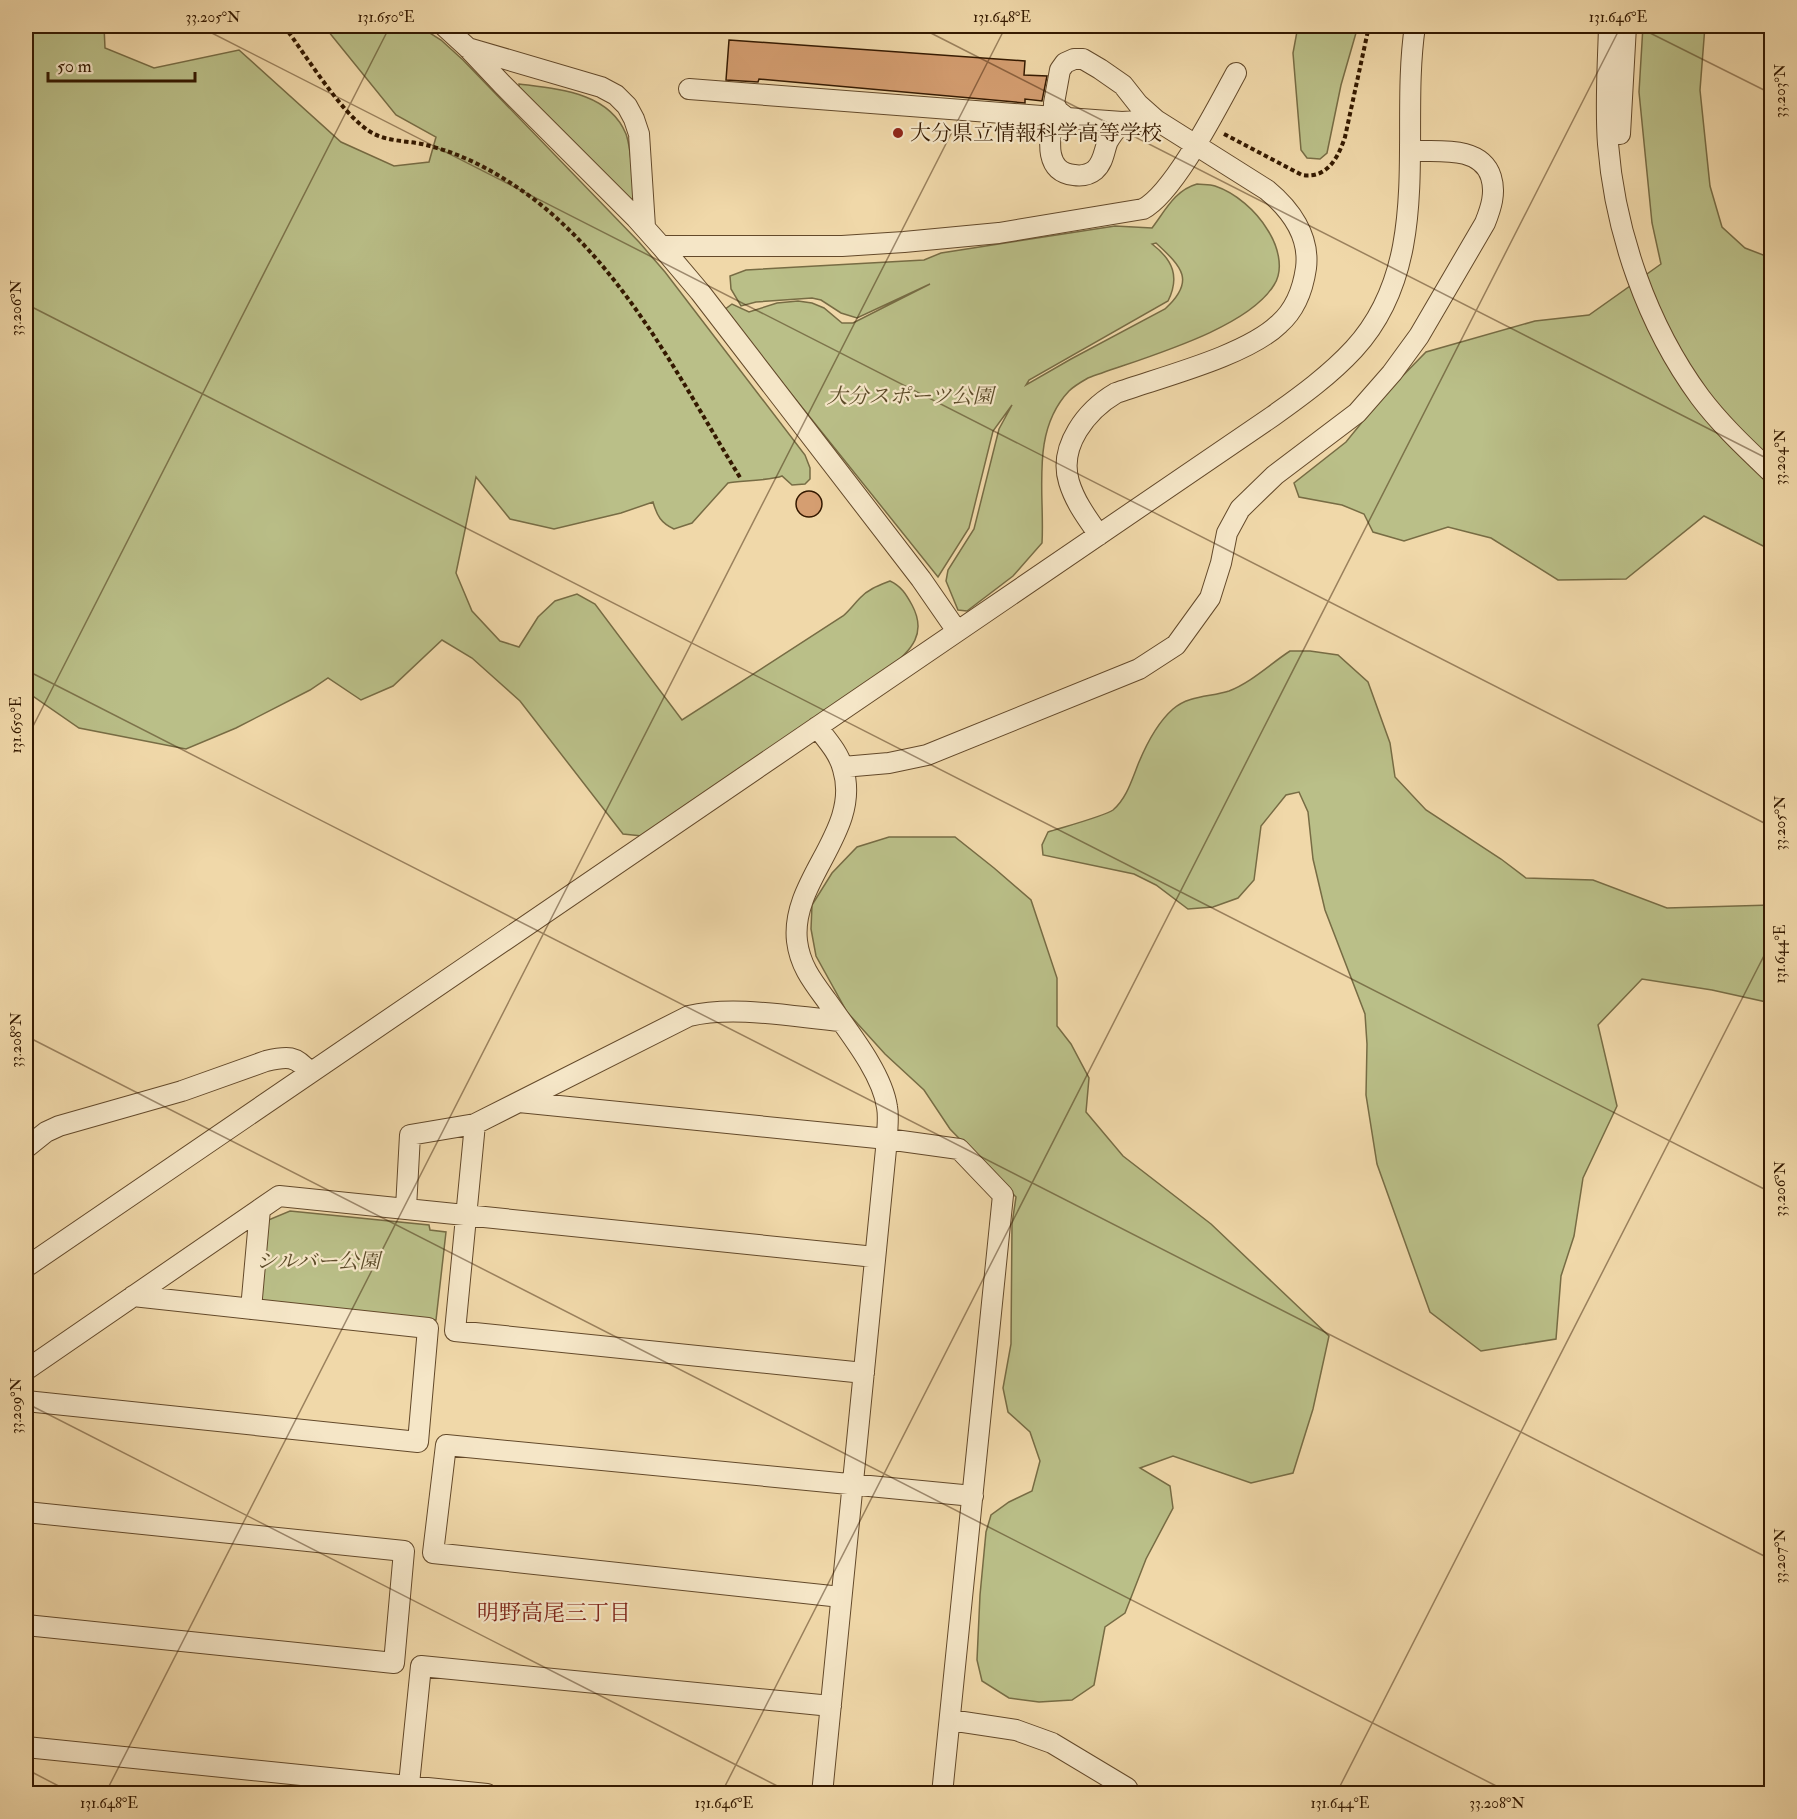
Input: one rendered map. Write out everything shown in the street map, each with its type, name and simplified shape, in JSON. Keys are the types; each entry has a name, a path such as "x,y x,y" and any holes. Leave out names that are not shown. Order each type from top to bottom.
{"street":[{"path":"444,26 645,227 700,292 927,587 957,631"},
{"path":"26,1267 1099,535 1288,405 1325,376 1355,348 1378,316 1395,278 1405,238 1411,151 1412,61 1415,26"},
{"path":"1610,26 1608,146 1612,178 1635,270 1652,313 1701,399 1726,428 1772,473"},
{"path":"1624,230 1620,130 1626,26"},
{"path":"468,48 584,81 616,95 631,113 639,134 645,227"},
{"path":"1099,535 1076,499 1066,471 1068,455 1084,420 1104,400 1116,393 1207,362 1263,337 1286,317 1297,301 1303,281 1306,252 1300,230 1289,211 1267,190 1156,120 1138,104 1123,85 1083,59 1074,59 1065,63 1060,70 1058,112 1049,146 1051,158 1056,167 1071,175 1088,174 1095,170 1109,138 1122,122"},
{"path":"661,246 842,246 904,242 999,233 1136,211 1150,206 1162,192 1208,125 1236,73"},
{"path":"689,89 1058,112 1122,122 1156,120"},
{"path":"843,767 889,763 927,755 1139,669 1176,645 1210,598 1227,533 1240,509 1275,475 1357,413 1392,373 1419,336 1485,223 1491,209 1493,189 1490,173 1479,159 1460,153 1411,151"},
{"path":"817,727 843,767 846,787 844,806 836,830 803,898 798,915 796,939 799,957 806,972 858,1044 882,1088 888,1108 887,1139 822,1794"},
{"path":"406,1209 410,1135 475,1124 689,1016 705,1012 732,1011 841,1021"},
{"path":"26,1148 46,1132 58,1126 182,1091 266,1060 280,1057 290,1058 301,1062 310,1072"},
{"path":"519,1102 887,1139 959,1149 1003,1195 942,1794"},
{"path":"475,1124 455,1331 864,1372"},
{"path":"26,1370 279,1196 875,1257"},
{"path":"251,1309 260,1209"},
{"path":"26,1401 418,1442 428,1328 133,1296"},
{"path":"842,1597 433,1553 446,1445 973,1496"},
{"path":"26,1512 404,1551 394,1663 26,1625"},
{"path":"408,1790 421,1666 831,1706"},
{"path":"950,1720 1016,1730 1052,1743 1119,1782 1127,1788 1130,1794"},
{"path":"26,1747 408,1790 487,1794"}],"path":[{"path":"284,26 339,101 369,131 386,138 436,147 478,163 529,196 577,237 607,269 631,302 741,478"},
{"path":"1208,125 1302,175 1311,176 1320,173 1331,166 1342,147 1369,26"}],"green space":[{"path":"26,26 104,26 105,48 154,68 239,50 341,142 394,166 429,162 436,137 396,115 324,26 419,26 441,40 463,60 639,242 665,272 805,455 810,468 810,479 805,484 792,485 782,476 728,483 692,523 674,529 660,518 653,502 621,513 554,529 510,519 476,477 456,573 472,611 500,641 519,647 538,617 555,601 577,594 595,604 682,720 843,616 867,592 890,581 905,594 916,616 917,633 910,648 889,669 642,836 623,834 520,701 472,658 442,640 393,686 361,700 328,678 310,690 236,728 186,749 79,728 34,697 26,703"},
{"path":"1298,26 1358,26 1341,85 1327,153 1320,159 1307,158 1301,150 1293,53"},
{"path":"1643,26 1705,26 1700,90 1710,186 1722,227 1745,248 1771,258 1771,550 1704,516 1626,579 1558,580 1491,538 1448,527 1404,541 1373,532 1364,514 1342,505 1299,497 1294,483 1346,442 1385,394 1426,352 1535,321 1589,315 1661,264 1652,223 1639,92"},
{"path":"519,84 581,95 608,109 626,134 635,198 627,202 519,92"},
{"name":"大分スポーツ公園","path":"1197,184 1213,185 1223,189 1245,203 1257,216 1271,235 1277,249 1279,271 1274,285 1260,301 1216,330 1088,378 1069,391 1057,407 1044,444 1042,543 1013,576 967,611 958,610 946,581 948,570 974,529 999,429 1012,405 993,431 969,528 938,577 724,310 732,304 749,312 777,303 798,301 824,308 842,323 853,323 930,284 857,318 841,313 821,300 812,298 756,302 741,306 731,289 730,276 746,270 924,260 941,253 1115,226 1152,228 1171,202 1189,187","holes":["1156,243 1173,260 1182,274 1183,282 1175,299 1165,309 1026,385 1029,380 1168,301 1174,277 1165,256 1152,244"]},
{"path":"1290,651 1338,655 1368,682 1390,743 1395,777 1426,810 1526,878 1593,880 1667,908 1771,905 1771,1003 1712,990 1642,979 1598,1025 1617,1106 1583,1178 1574,1236 1561,1276 1556,1339 1481,1351 1430,1312 1377,1164 1366,1095 1365,1014 1325,910 1313,859 1308,812 1299,792 1286,795 1261,826 1254,880 1238,898 1213,907 1188,909 1156,885 1134,874 1043,855 1042,845 1048,832 1101,815 1118,805 1129,788 1153,734 1179,704 1229,691 1253,678"},
{"path":"889,837 955,837 1031,900 1057,978 1057,1026 1071,1044 1089,1078 1086,1112 1123,1156 1211,1224 1329,1336 1313,1409 1293,1473 1251,1483 1173,1456 1140,1468 1170,1486 1173,1508 1146,1559 1125,1613 1105,1627 1094,1685 1072,1700 1039,1702 1009,1698 982,1681 977,1660 986,1532 991,1515 1009,1502 1032,1491 1040,1461 1030,1432 1008,1412 1003,1388 1011,1344 1012,1224 1016,1197 950,1129 924,1090 885,1054 847,1012 816,956 811,929 812,905 832,873 857,847"},
{"name":"シルバー公園","path":"290,1211 429,1225 430,1230 446,1232 436,1320 258,1302 266,1221"}],"building":[{"path":"729,40 1025,61 1024,75 1047,76 1042,101 1025,99 1025,103 759,79 758,82 726,80"},
{"path":"809,491 818,495 822,504 818,513 809,517 800,513 796,504 800,495"}],"place":[{"name":"大分県立情報科学高等学校","path":"898,133"}],"district":[{"name":"明野高尾三丁目","path":"554,1612"}]}
